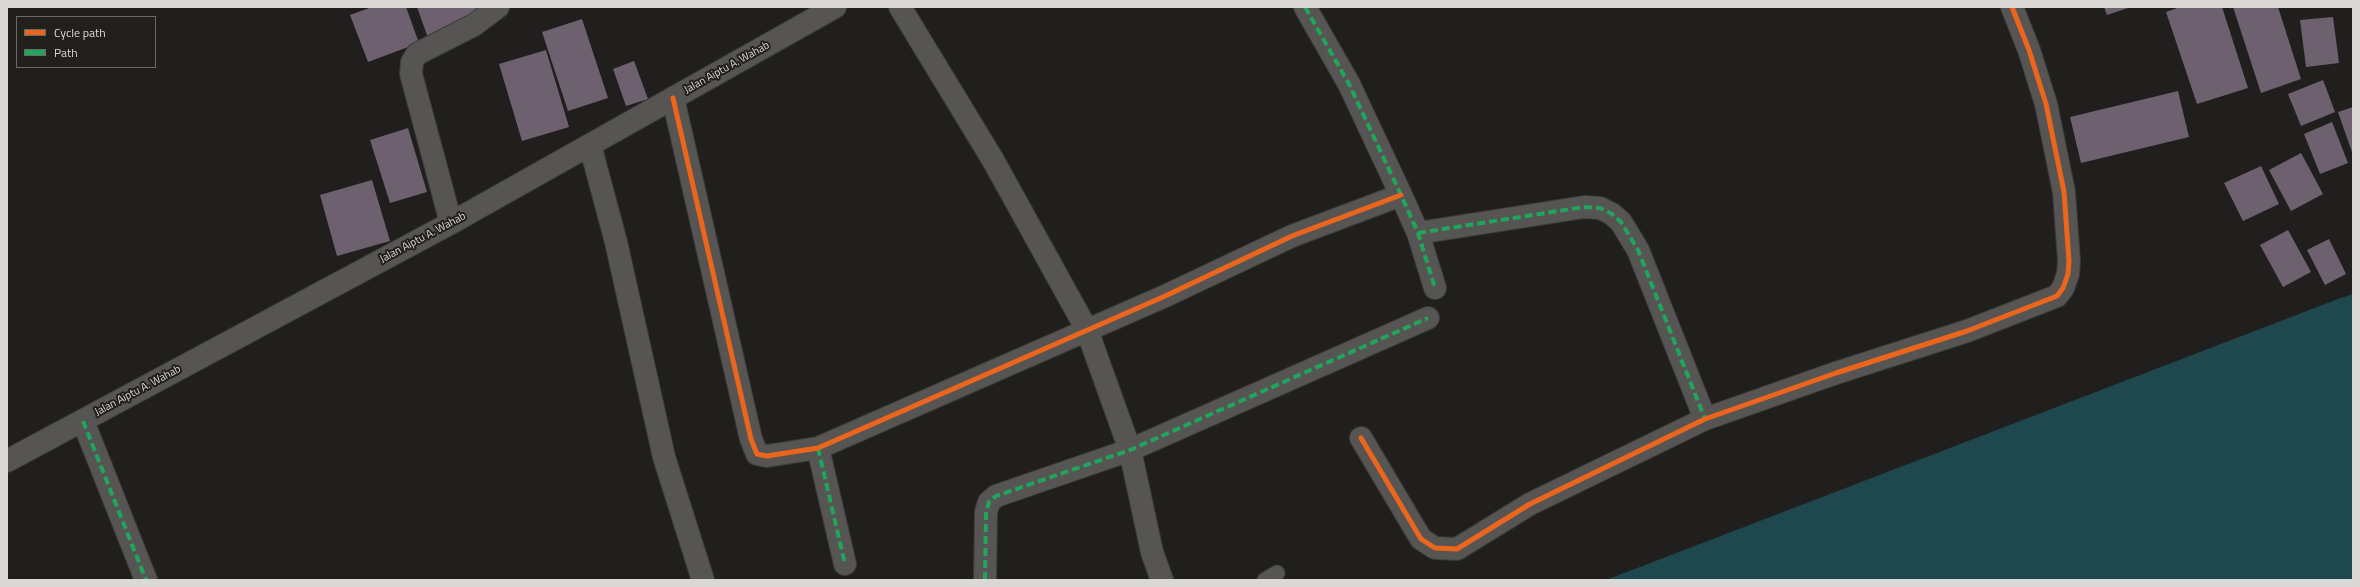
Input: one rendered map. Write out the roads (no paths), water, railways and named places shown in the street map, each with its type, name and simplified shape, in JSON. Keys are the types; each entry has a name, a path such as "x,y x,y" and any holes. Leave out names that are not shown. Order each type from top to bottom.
{"street":[{"path":"451,223 411,74 412,62 417,54 474,25 498,7"},
{"name":"Jalan Aiptu A. Wahab","path":"7,461 451,223 835,7"},
{"path":"900,7 993,160 1087,330 1130,450 1152,552 1162,580"},
{"path":"1305,7 1349,84 1401,195 1418,233 1435,288"},
{"path":"1361,438 1421,539 1435,548 1457,549 1530,504 1705,419 1836,373 1967,332 2057,296 2063,288 2069,261 2064,192 2046,104 2029,50 2012,7"},
{"path":"673,98 751,439 757,454 767,456 818,448 1163,297 1292,236 1401,195"},
{"path":"590,145 616,242 664,457 703,580"},
{"path":"1418,233 1584,206 1600,208 1612,214 1621,222 1638,250 1705,419"},
{"path":"985,580 986,512 992,499 1130,450 1428,318"},
{"path":"83,421 146,580"},
{"path":"818,448 845,564"}],"water":[{"path":"2353,294 2353,580 1606,580 2338,299"}]}
